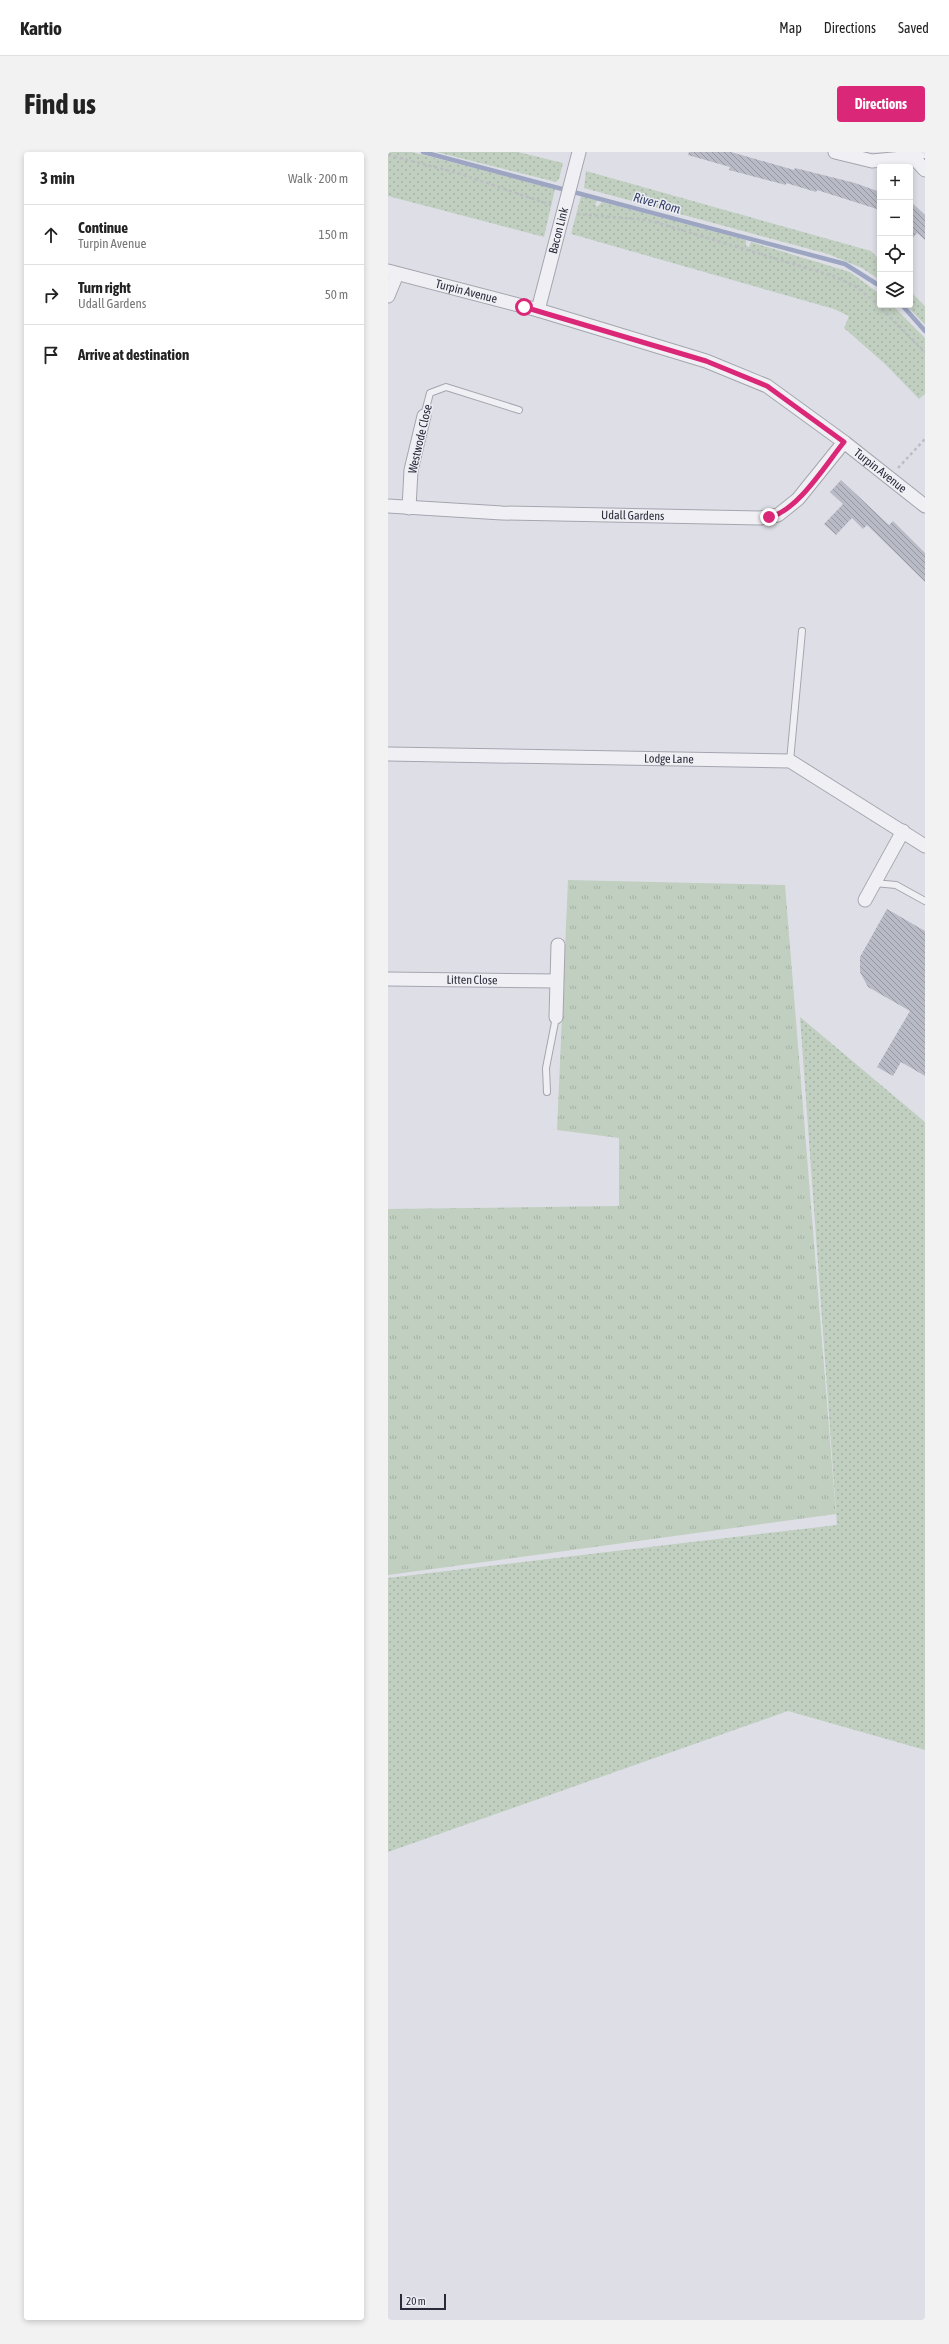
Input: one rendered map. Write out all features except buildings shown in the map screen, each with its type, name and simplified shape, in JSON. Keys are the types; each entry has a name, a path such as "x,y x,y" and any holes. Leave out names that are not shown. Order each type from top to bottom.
{"street":[{"name":"Bacon Link","path":"538,310 558,207 580,152"},
{"path":"835,152 872,162 917,154 925,170"},
{"path":"388,296 392,273"},
{"name":"Turpin Avenue","path":"392,273 538,310 706,361 767,386 844,442 925,506"},
{"name":"Westwode Close","path":"409,508 411,470 424,416"},
{"name":"Udall Gardens","path":"388,506 502,513 760,518 778,515 798,499 844,442"},
{"name":"Lodge Lane","path":"388,754 790,761"},
{"path":"790,761 925,846"},
{"path":"864,900 903,831"},
{"path":"556,1017 558,945"},
{"name":"Litten Close","path":"388,979 556,981"}],"lane":[{"name":"Westwode Close","path":"424,416 430,393 446,387 519,410"},
{"path":"790,761 802,631"},
{"path":"874,883 896,885 925,901"},
{"path":"547,1092 546,1068 556,1017"}],"path":[{"path":"388,155 458,173 558,207"},
{"path":"577,214 648,220 833,276 855,286 874,302 925,352"},
{"path":"889,477 925,439"}],"green space":[{"path":"388,152 412,152 555,189 544,237 388,196"},
{"path":"436,152 518,152 563,163 559,179 556,182"},
{"path":"586,171 871,251 877,257 877,278 862,268 828,254 584,188"},
{"path":"581,196 598,200 595,204 597,207 602,202 746,240 746,246 749,247 751,242 850,272 877,292 877,308 895,308 925,338 925,394 919,399 885,364 844,328 849,316 834,309 571,234"},
{"path":"913,294 925,306 925,325 909,308 913,308"},
{"path":"568,880 785,885 836,1514 388,1575 388,1209 619,1206 619,1138 557,1130"},
{"path":"800,1017 925,1122 925,1750 788,1711 388,1852 388,1578 837,1525"}],"waterway":[{"name":"River Rom","path":"423,152 845,264 877,284"},
{"name":"River Rom","path":"905,308 925,331"}],"route":[{"path":"524,307 706,361 767,386 844,442 798,499 778,515 769,517"}]}
